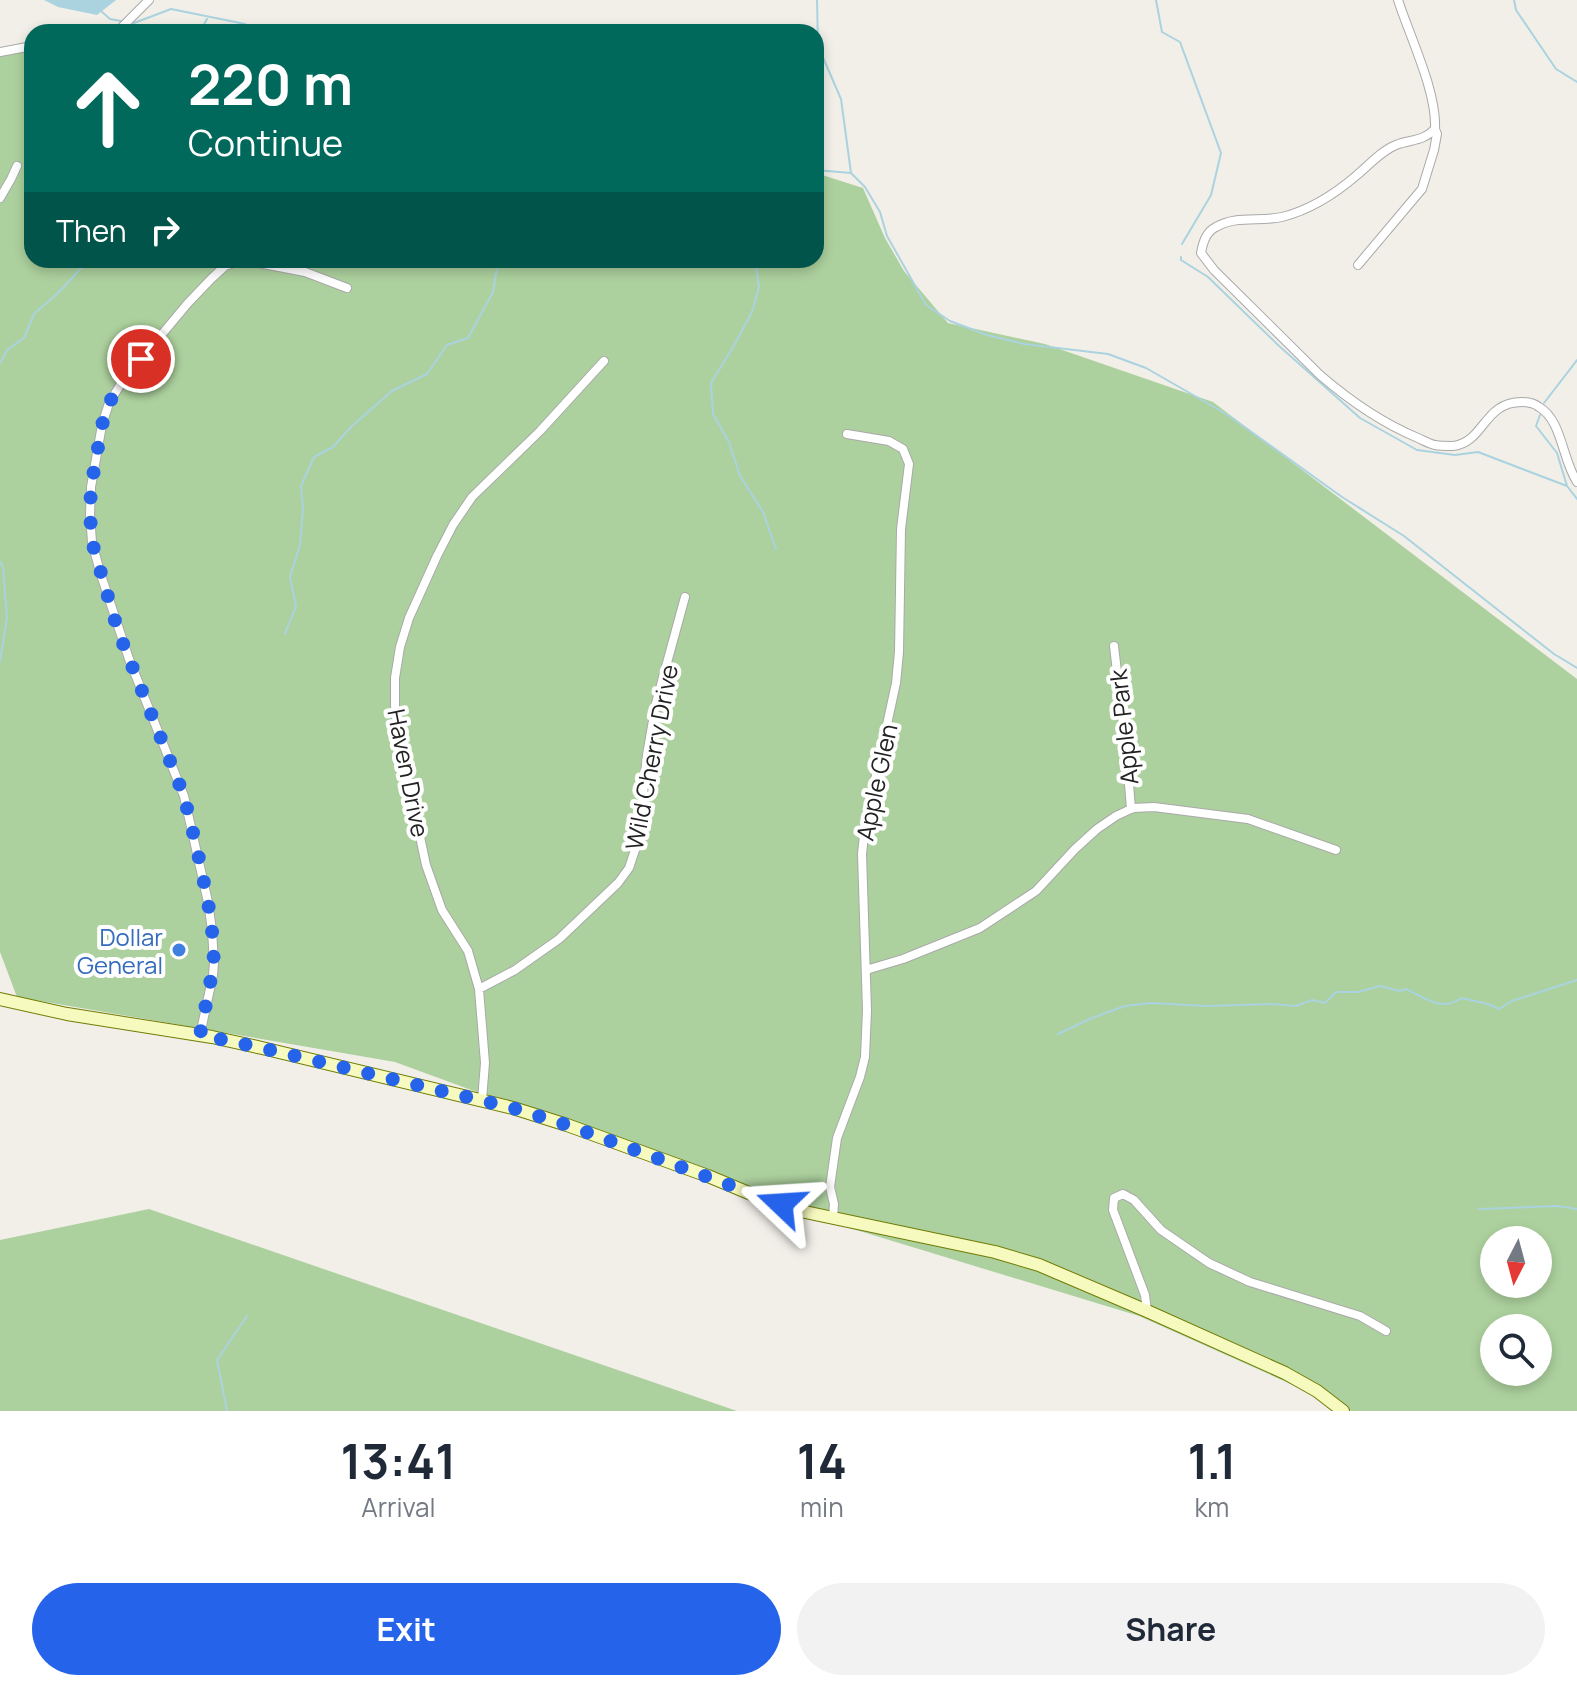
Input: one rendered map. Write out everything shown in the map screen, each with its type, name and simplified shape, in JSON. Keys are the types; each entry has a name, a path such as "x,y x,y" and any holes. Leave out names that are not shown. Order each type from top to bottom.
{"main road":[{"path":"0,999 114,1022 200,1035 482,1100 533,1114 805,1212 995,1252 1039,1265 1285,1373 1317,1391 1343,1411"}],"street":[{"path":"125,24 149,0"},
{"path":"1358,265 1422,189 1437,134 1431,95 1398,0"},
{"path":"0,52 24,48"},
{"path":"1435,129 1427,137 1395,145 1342,188 1311,206 1280,217 1226,222 1211,229 1201,253 1214,270 1320,375 1401,431 1435,446 1457,445 1476,434 1500,406 1528,402 1540,407 1552,419 1568,467 1577,482"},
{"path":"0,198 17,166"},
{"path":"200,1035 214,963 208,902 184,796 129,659 100,572 92,542 90,514 91,487 109,403 122,382 188,303 223,268"},
{"path":"284,268 305,272 347,288"},
{"name":"Haven Drive","path":"482,1100 485,1063 479,989 468,951 442,910 421,841 398,733 395,678 400,647 409,618 437,556 472,497 540,431 604,361"},
{"name":"Apple Glen","path":"833,1218 830,1187 837,1138 865,1057 862,854 867,813 896,683 901,529 909,464 903,449 889,441 847,434"},
{"name":"Wild Cherry Drive","path":"479,989 515,970 559,939 618,883 629,868 637,844 656,703 685,597"},
{"name":"Apple Park","path":"1114,646 1131,809"},
{"path":"866,970 903,959 980,928 1036,891 1097,829 1131,809 1154,807 1248,819 1336,850"},
{"path":"1147,1311 1145,1295 1113,1210 1114,1198 1123,1194 1134,1200 1177,1243 1228,1273 1360,1316 1386,1331"}],"green space":[{"path":"24,50 24,268 824,268 824,176 863,188 885,238 904,271 948,323 1045,344 1213,402 1577,679 1577,1411 1351,1411 1139,1316 830,1222 395,1062 17,997 0,952 0,55"},
{"path":"149,1209 737,1411 0,1411 0,1240"}],"water":[{"path":"44,0 116,0 97,15 58,7"}],"waterway":[{"path":"817,0 818,24"},
{"path":"1156,0 1162,32 1180,42 1221,153 1211,195 1182,244"},
{"path":"1514,0 1516,10 1556,69 1577,82"},
{"path":"134,23 171,9 245,24"},
{"path":"101,11 110,19 121,21"},
{"path":"204,24 207,19"},
{"path":"824,60 841,99 851,173"},
{"path":"824,171 851,173 865,187 880,212 887,236 926,305 950,321 1024,344 1108,354 1146,368 1228,415 1342,497 1404,536 1554,654 1577,668"},
{"path":"1181,257 1181,260 1208,277 1360,418 1417,450 1455,455 1478,452 1567,486"},
{"path":"0,363 7,350 24,338 34,314 81,268"},
{"path":"285,634 296,606 290,577 300,545 301,486 314,457 333,447 392,391 427,374 447,345 468,338 493,292 497,268"},
{"path":"756,268 759,287 752,312 711,383 713,414 729,442 740,476 763,512 776,549"},
{"path":"1544,403 1577,360"},
{"path":"1540,415 1536,426 1557,453 1567,486 1577,499"},
{"path":"0,562 7,618 0,661"},
{"path":"1058,1034 1125,1006 1151,1003 1296,1006 1312,1000 1325,1003 1336,992 1358,992 1380,986 1399,991 1406,989 1440,1004 1461,998 1499,1009 1512,1001 1577,980"},
{"path":"1479,1209 1558,1206 1577,1209"},
{"path":"227,1411 217,1360 247,1316"}],"place":[{"name":"Dollar General","path":"179,950"}],"route":[{"path":"141,359 109,403 102,425 91,487 92,542 118,631 184,796 197,849 208,902 214,963 200,1035 513,1108 781,1204"}]}
